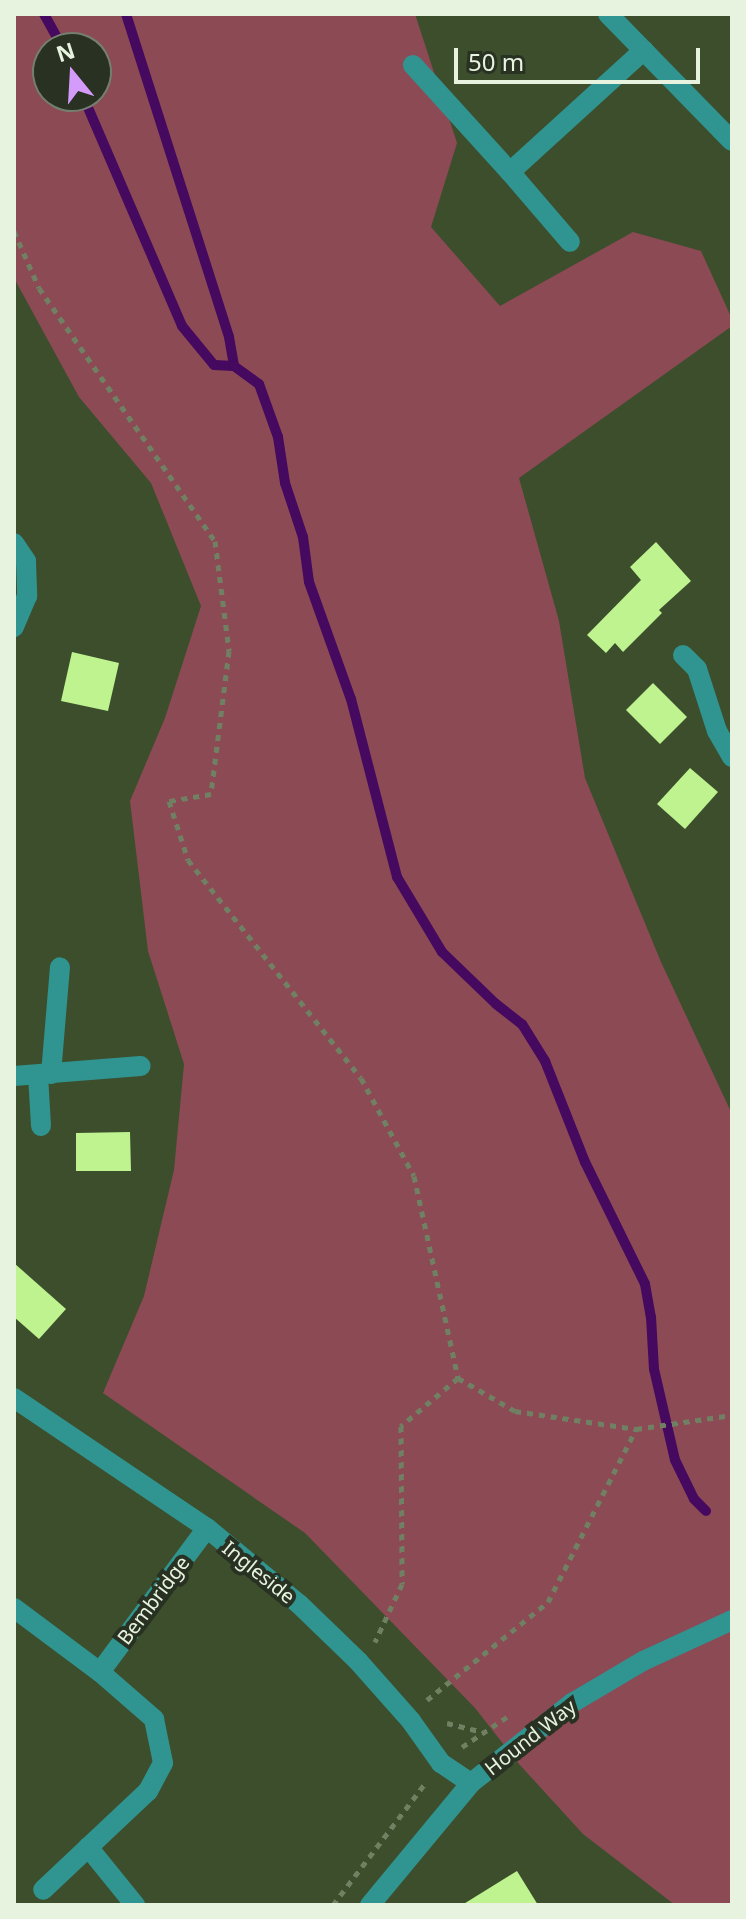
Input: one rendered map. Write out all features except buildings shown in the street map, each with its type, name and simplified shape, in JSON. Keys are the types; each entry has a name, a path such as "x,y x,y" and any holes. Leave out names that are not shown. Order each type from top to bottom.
{"street":[{"path":"608,14 732,141"},
{"path":"510,172 644,50"},
{"path":"413,65 570,242"},
{"path":"14,543 26,561 27,596 14,627"},
{"path":"683,655 697,669 717,731 732,757"},
{"path":"41,1126 44,1075 60,967"},
{"path":"14,1076 141,1066"},
{"name":"Ingleside","path":"14,1398 207,1528 299,1604 358,1661 411,1721 441,1763 471,1783"},
{"name":"Bembridge","path":"100,1672 207,1528"},
{"path":"14,1608 100,1672 154,1719 163,1763 148,1791 43,1890"},
{"name":"Hound Way","path":"370,1905 471,1783 572,1703 643,1661 732,1620"},
{"path":"88,1847 135,1905"}],"path":[{"path":"14,231 39,288 215,541 229,651 211,794 169,801 188,860 361,1078 414,1176 458,1378 515,1411 636,1429 732,1415"},
{"path":"376,1641 402,1584 401,1426 458,1378"},
{"path":"433,1710 424,1702 548,1602 636,1429"},
{"path":"441,1718 450,1725 482,1732"},
{"path":"333,1905 422,1787"}],"shaded area":[{"path":"14,14 415,14 457,143 431,227 500,306 633,232 701,251 732,319 732,326 519,478 559,621 585,778 661,962 732,1114 732,1905 675,1905 583,1834 519,1764 475,1708 305,1533 103,1393 144,1296 174,1170 184,1064 148,951 130,801 165,718 201,606 151,483 79,397 14,278"}],"waterway":[{"path":"44,14 54,32"},
{"path":"126,14 229,337 234,366"},
{"path":"90,112 182,326 214,365 234,366 259,384 278,437 285,483 303,537 309,582 351,699 397,877 442,952 496,1004 522,1024 545,1061 585,1162 645,1284 651,1317 654,1369 675,1460 694,1499 706,1511"}]}
